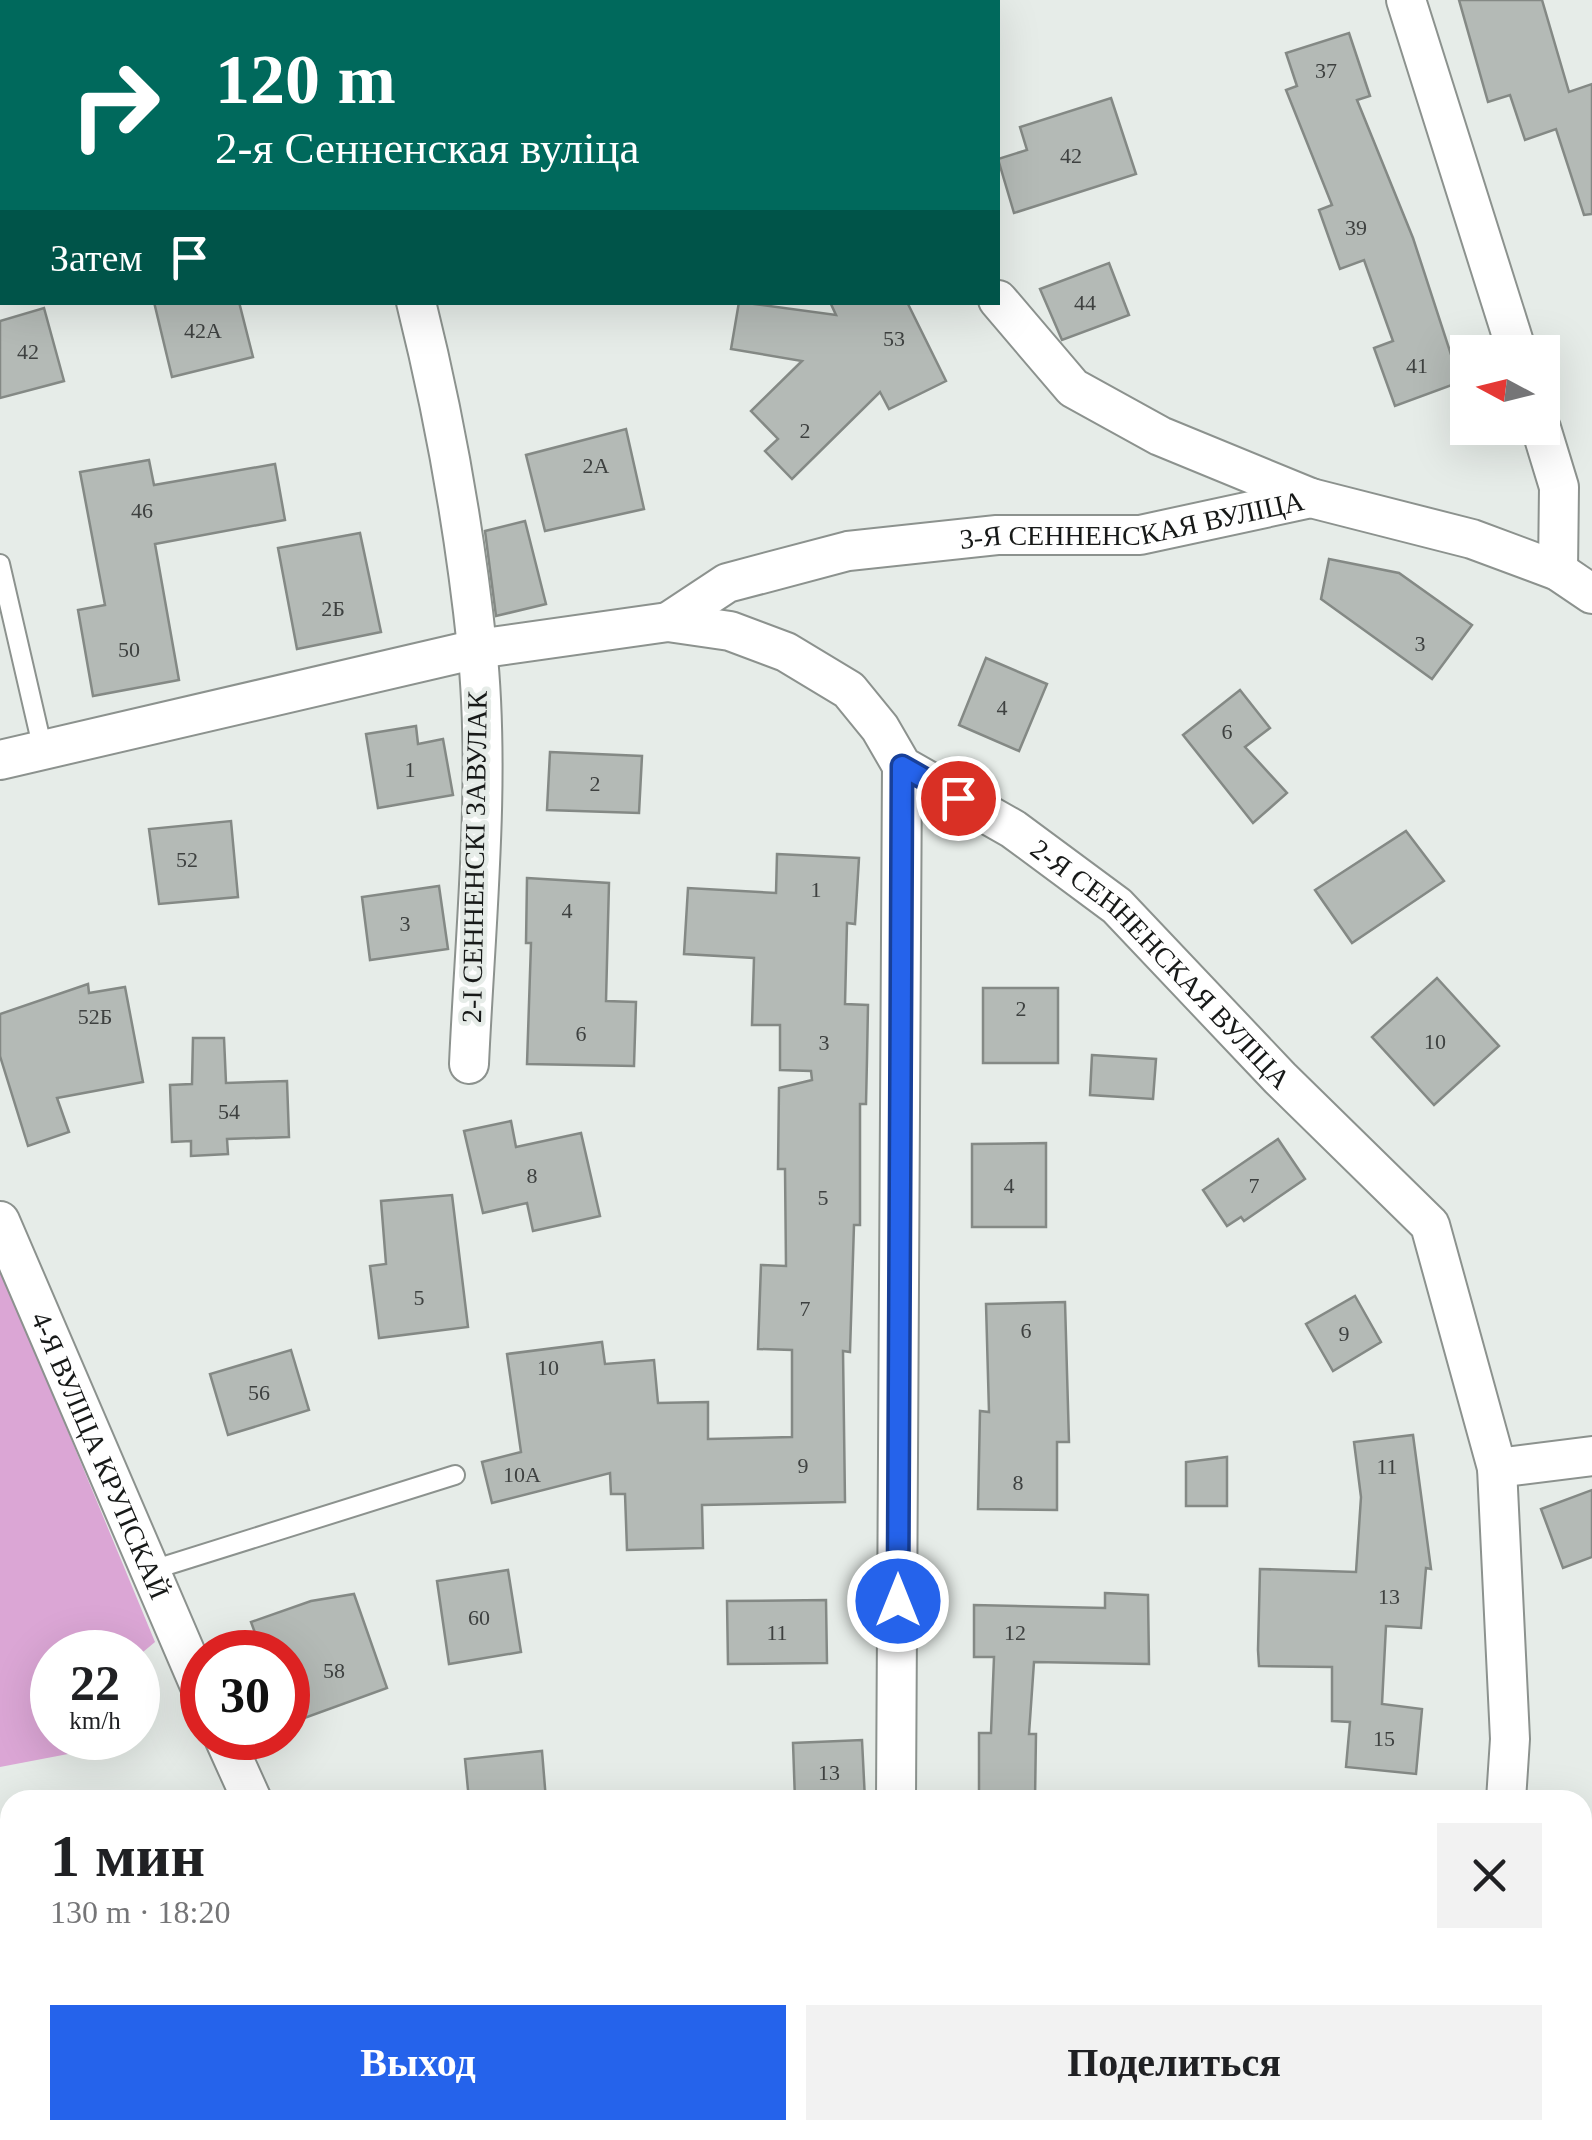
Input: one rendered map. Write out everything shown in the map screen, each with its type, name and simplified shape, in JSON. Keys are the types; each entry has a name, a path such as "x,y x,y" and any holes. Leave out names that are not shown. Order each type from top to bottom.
{"street":[{"path":"1406,0 1512,335"},
{"path":"1000,302 1073,388 1160,436 1311,498"},
{"name":"2-І СЕННЕНСКІ ЗАВУЛАК","path":"417,305 434,376 477,649 480,825 469,1064"},
{"path":"1546,445 1559,487 1558,571"},
{"name":"3-Я СЕННЕНСКАЯ ВУЛІЦА","path":"668,622 727,583 848,550 997,535 1140,535 1311,498 1472,539 1558,571 1592,594"},
{"name":"2-Я СЕННЕНСКАЯ ВУЛІЦА","path":"0,760 477,649 668,622 730,631 786,652 849,690 880,728 902,766 1012,830 1117,906 1280,1078 1430,1225 1498,1468 1510,1739 1507,1790"},
{"path":"896,1790 902,766"},
{"name":"4-Я ВУЛІЦА КРУПСКАЙ","path":"0,1220 180,1642"},
{"path":"1498,1468 1592,1456"},
{"path":"234,1760 247,1790"}],"lane":[{"path":"0,564 43,750"},
{"path":"149,1572 454,1475"}],"shaded area":[{"path":"0,1267 150,1630 30,1630 30,1760 37,1760 0,1767"}],"building":[{"path":"1459,0 1542,0 1569,92 1592,84 1592,214 1584,215 1556,129 1525,140 1510,95 1488,102"},
{"path":"1349,33 1370,96 1357,100 1413,238 1450,351 1450,386 1395,406 1374,348 1393,341 1364,260 1340,269 1319,210 1332,205 1286,90 1297,86 1286,53"},
{"path":"1111,98 1136,174 1014,213 1000,158 1027,150 1020,127"},
{"path":"1109,263 1129,315 1062,340 1040,289"},
{"path":"155,305 240,305 253,357 172,377"},
{"path":"738,305 836,315 831,305 908,305 946,381 889,409 880,392 792,479 765,451 778,439 751,411 802,361 731,349"},
{"path":"44,308 64,381 0,398 0,321"},
{"path":"626,429 644,509 545,531 526,455"},
{"path":"149,460 154,485 275,464 285,520 155,544 179,680 93,696 78,610 105,605 80,472"},
{"path":"525,521 546,604 496,616 485,531"},
{"path":"360,533 381,632 297,649 278,548"},
{"path":"1329,559 1399,573 1472,625 1432,679 1321,599"},
{"path":"986,658 1047,684 1019,751 959,725"},
{"path":"1240,690 1270,728 1245,747 1287,793 1253,823 1183,735"},
{"path":"416,726 418,744 443,739 453,795 378,808 366,734"},
{"path":"550,752 642,756 639,813 547,810"},
{"path":"231,821 238,897 159,904 149,829"},
{"path":"1406,831 1444,881 1352,943 1315,890"},
{"path":"777,854 859,858 855,924 847,923 845,1004 868,1005 867,1059 866,1104 860,1104 860,1225 854,1225 850,1352 843,1351 845,1502 702,1505 703,1548 627,1550 625,1494 611,1494 610,1473 492,1503 482,1462 521,1452 507,1354 602,1342 605,1364 654,1360 658,1403 708,1402 708,1439 792,1437 792,1350 758,1349 761,1265 786,1266 785,1169 778,1169 779,1088 812,1080 811,1071 780,1070 780,1025 752,1025 754,958 684,954 688,888 776,893"},
{"path":"527,878 609,883 606,1001 636,1002 634,1066 527,1064 531,943 526,943"},
{"path":"439,886 448,949 370,960 362,897"},
{"path":"1437,978 1499,1046 1434,1105 1372,1037"},
{"path":"88,984 89,993 125,987 143,1082 57,1098 69,1132 28,1146 0,1056 0,1014"},
{"path":"983,988 1058,988 1058,1063 983,1063"},
{"path":"193,1038 224,1038 226,1083 287,1081 289,1137 227,1139 228,1154 191,1156 191,1141 172,1142 170,1085 192,1084"},
{"path":"1092,1055 1156,1059 1153,1099 1090,1095"},
{"path":"511,1121 516,1147 581,1133 600,1216 533,1231 527,1203 483,1213 464,1131"},
{"path":"1278,1139 1305,1179 1244,1221 1241,1217 1227,1226 1203,1190"},
{"path":"1046,1143 1046,1227 972,1227 972,1144"},
{"path":"452,1195 468,1327 379,1338 370,1266 386,1264 381,1201"},
{"path":"1355,1296 1381,1342 1333,1371 1306,1324"},
{"path":"1065,1302 1069,1442 1057,1442 1057,1510 978,1509 980,1411 989,1412 986,1304"},
{"path":"291,1350 309,1410 228,1435 210,1374"},
{"path":"1413,1435 1431,1569 1426,1568 1421,1628 1386,1626 1382,1704 1422,1709 1416,1774 1346,1767 1350,1722 1332,1721 1332,1667 1259,1666 1258,1650 1260,1569 1356,1572 1361,1497 1354,1442"},
{"path":"1227,1457 1227,1506 1186,1506 1186,1462"},
{"path":"1592,1490 1592,1557 1563,1568 1541,1509"},
{"path":"508,1570 521,1652 449,1664 437,1581"},
{"path":"1105,1593 1148,1595 1149,1664 1034,1662 1029,1734 1036,1734 1035,1790 979,1790 979,1733 991,1733 994,1657 974,1657 974,1605 1105,1608"},
{"path":"354,1594 387,1688 310,1716 310,1630 254,1630 251,1622 311,1601"},
{"path":"826,1600 827,1663 728,1664 727,1601"},
{"path":"862,1740 864,1790 795,1790 793,1743"},
{"path":"542,1751 545,1790 468,1790 465,1759"}],"route":[{"path":"898,1601 902,766 958,798"}]}
